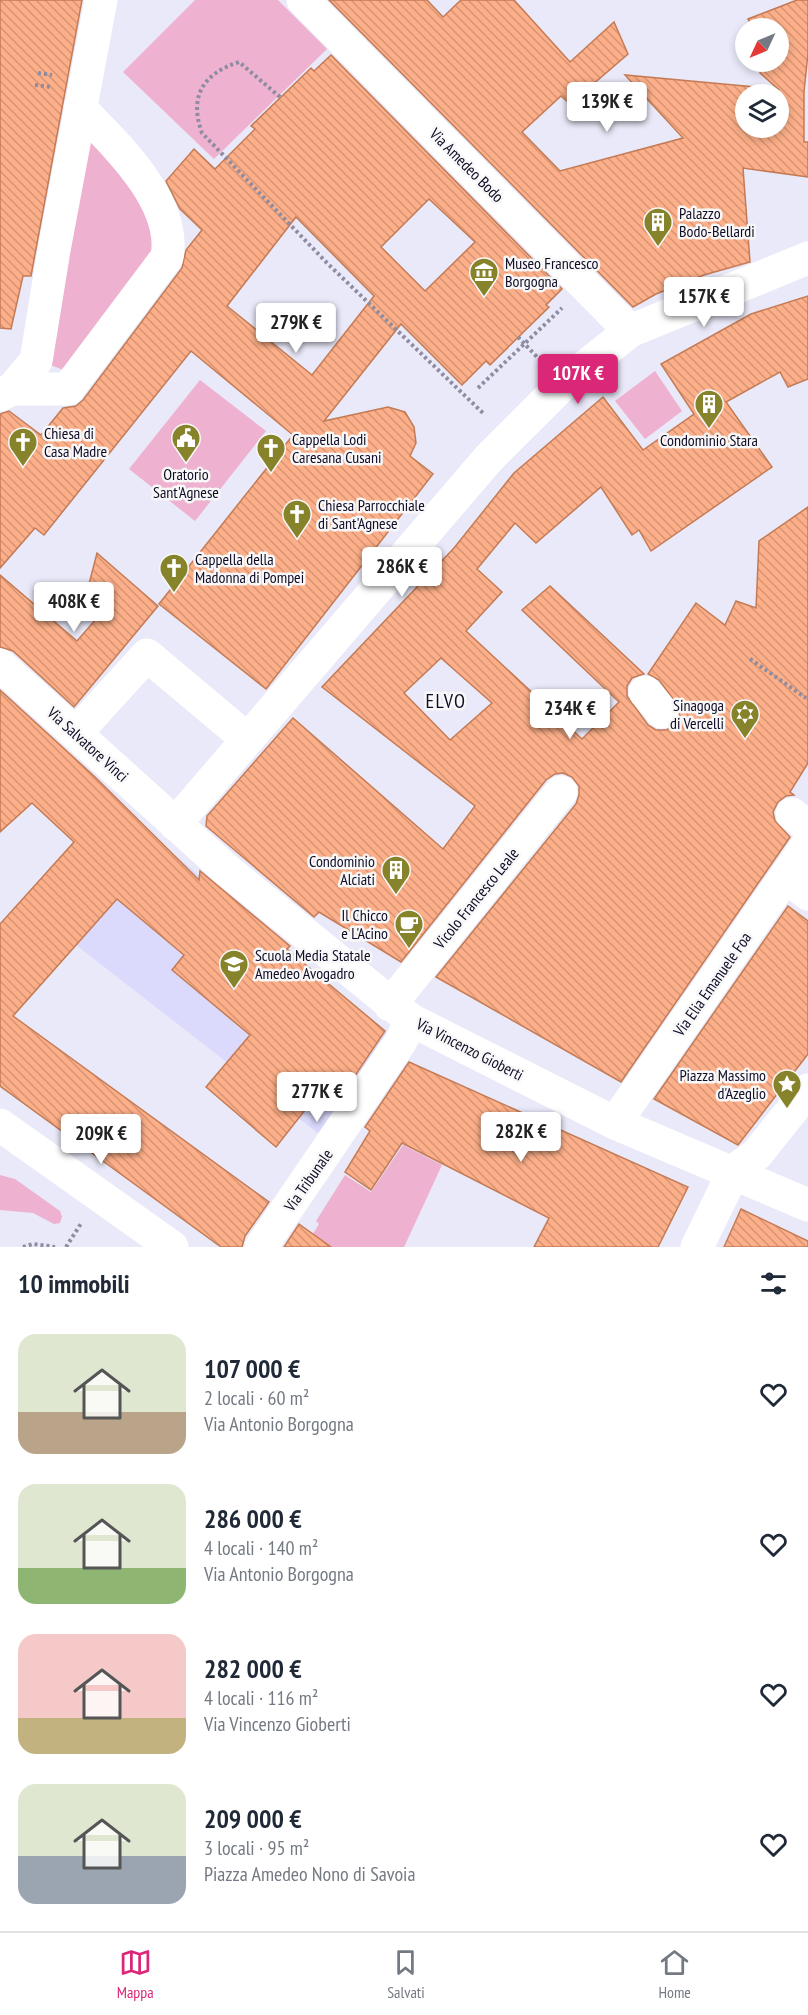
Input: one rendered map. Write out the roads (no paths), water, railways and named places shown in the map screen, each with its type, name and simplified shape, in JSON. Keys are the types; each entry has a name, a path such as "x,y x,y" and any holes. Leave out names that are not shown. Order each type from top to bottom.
{"street":[{"path":"6,392 36,361 101,0"},
{"name":"Via Amedeo Bodo","path":"303,0 630,331"},
{"path":"6,392 69,389 166,258 170,241 159,209 129,158 80,108"},
{"path":"175,824 489,458 562,385 630,331 808,258"},
{"path":"76,733 147,655 247,740"},
{"name":"Via Salvatore Vinci","path":"0,665 175,824"},
{"name":"Vicolo Francesco Leale","path":"400,1012 561,792"},
{"name":"Via Vincenzo Gioberti","path":"175,824 400,1012 615,1123 734,1171 808,1205"},
{"name":"Via Elia Emanuele Foa","path":"615,1123 797,885 808,844"},
{"name":"Via Tribunale","path":"261,1247 401,1041 400,1012"},
{"path":"697,1247 734,1171 758,1154 808,1090"},
{"path":"0,1125 172,1247"}],"place":[{"name":"Palazzo Bodo-Bellardi","path":"658,248"},
{"name":"Museo Francesco Borgogna","path":"484,298"},
{"name":"Condominio Stara","path":"709,430"},
{"name":"Oratorio Sant'Agnese","path":"186,464"},
{"name":"Chiesa di Casa Madre","path":"23,468"},
{"name":"Cappella Lodi Caresana Cusani","path":"271,474"},
{"name":"Chiesa Parrocchiale di Sant'Agnese","path":"297,540"},
{"name":"Cappella della Madonna di Pompei","path":"174,594"},
{"name":"Sinagoga di Vercelli","path":"745,740"},
{"name":"Condominio Alciati","path":"396,896"},
{"name":"Il Chicco e L'Acino","path":"409,950"},
{"name":"Scuola Media Statale Amedeo Avogadro","path":"234,990"},
{"name":"Piazza Massimo d'Azeglio","path":"787,1110"}],"district":[{"name":"ELVO","path":"446,701"}]}
